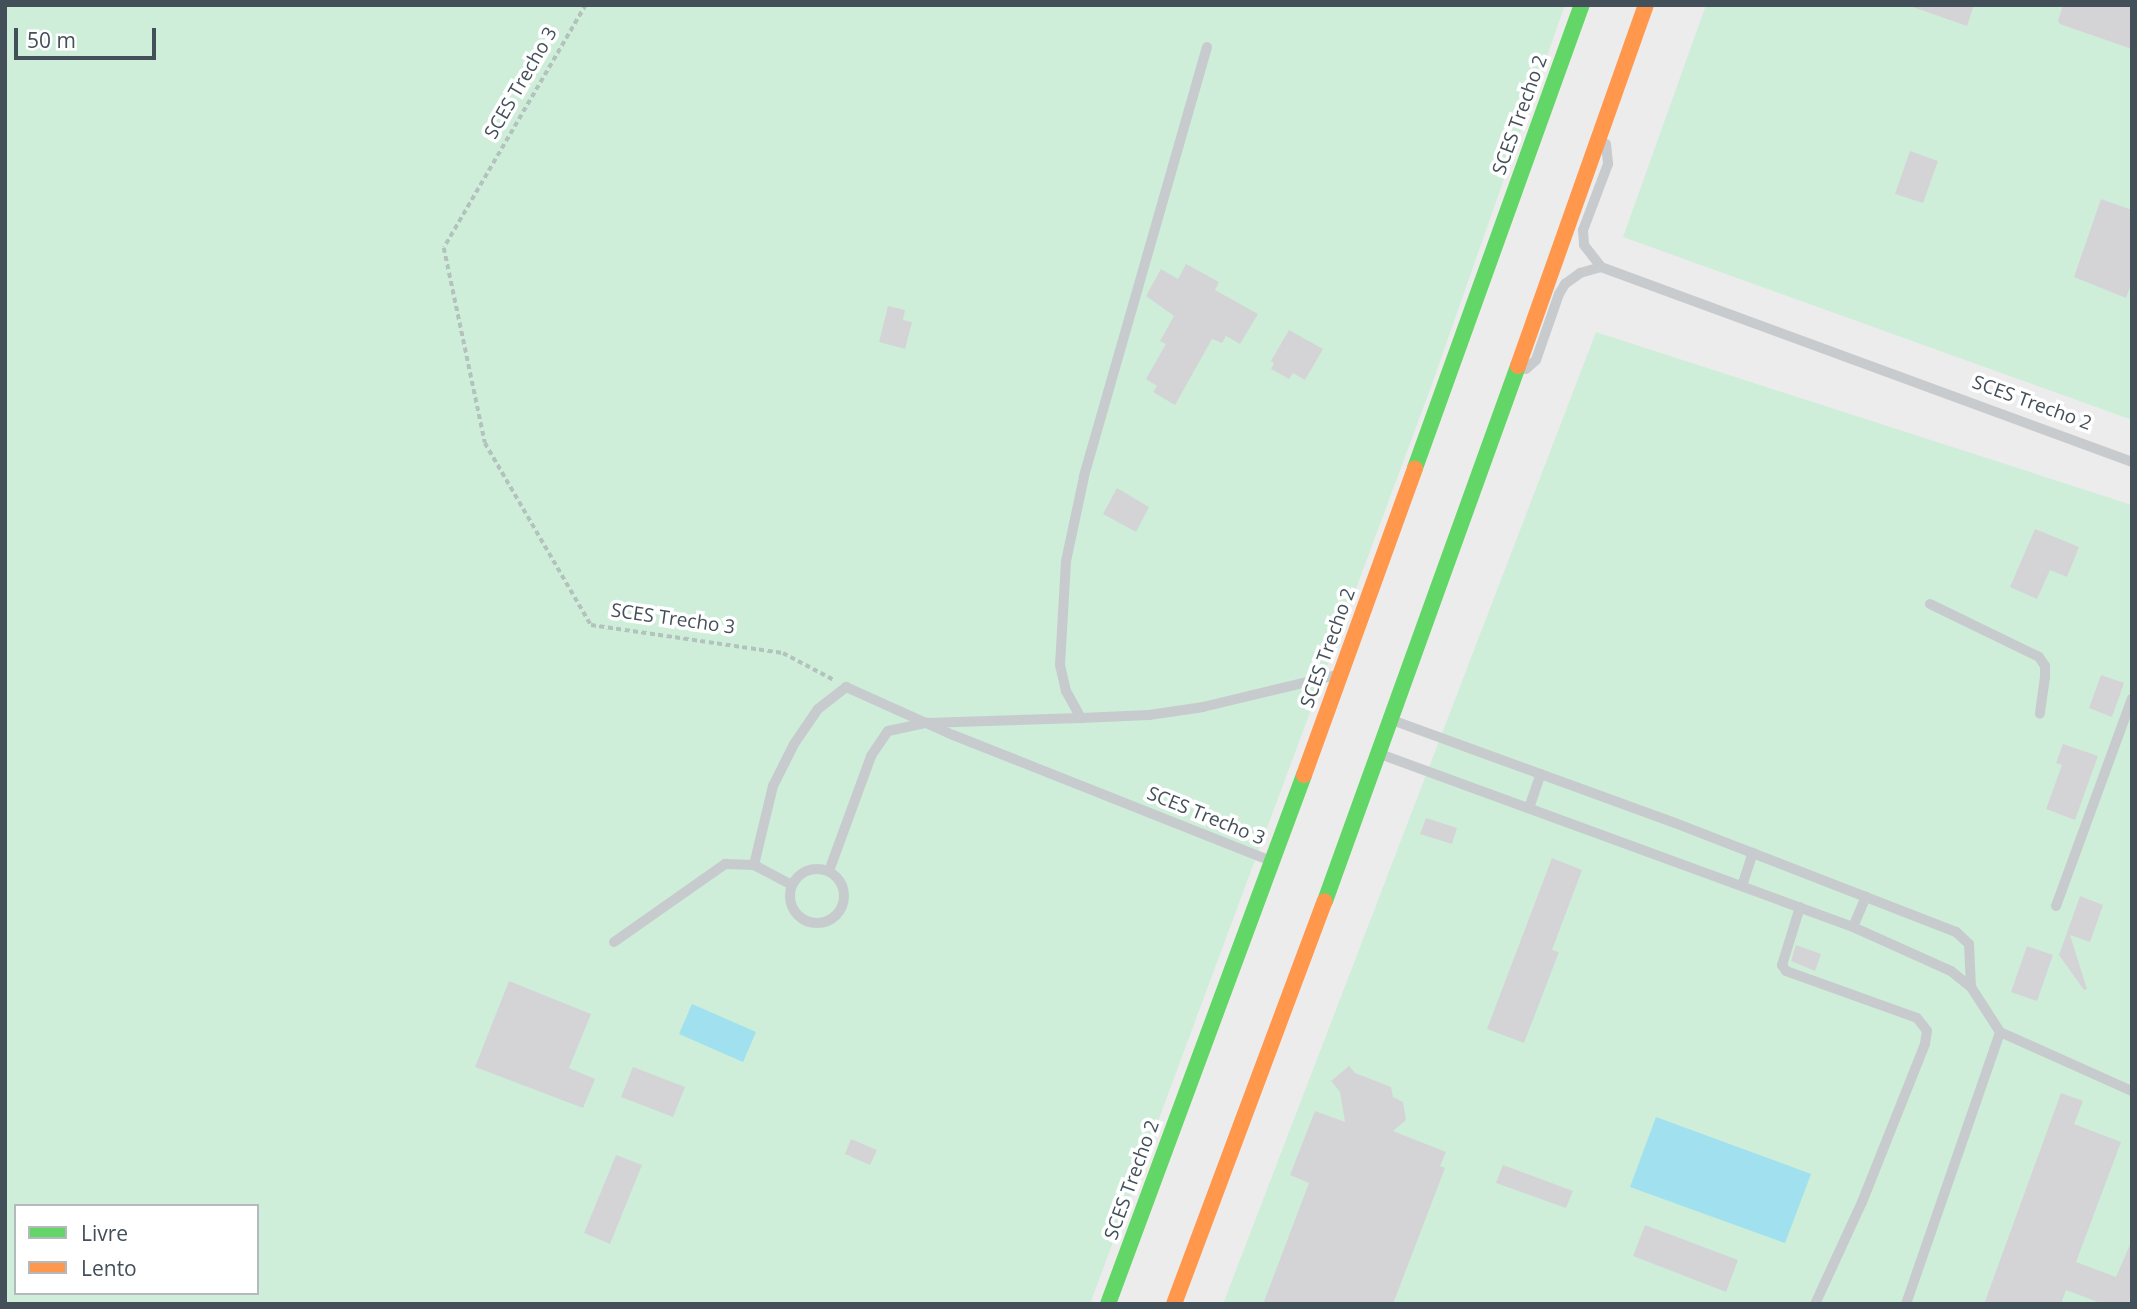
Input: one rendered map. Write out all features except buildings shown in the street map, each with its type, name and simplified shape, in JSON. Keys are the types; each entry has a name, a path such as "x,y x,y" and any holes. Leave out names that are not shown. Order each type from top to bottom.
{"main road":[{"name":"SCES Trecho 2","path":"1108,1304 1341,674 1582,5"},
{"path":"1174,1304 1380,754 1646,5"}],"lane":[{"path":"1081,718 1066,691 1060,665 1066,561 1107,389 1207,47"},
{"path":"1512,383 1536,360 1565,284 1580,273 1601,267 1584,245 1583,230 1608,164 1604,124"},
{"name":"SCES Trecho 2","path":"1601,267 2132,462"},
{"path":"1930,604 2039,657 2045,666 2040,714"},
{"path":"829,871 871,756 888,731 928,723 1149,715 1203,707 1341,674"},
{"name":"SCES Trecho 3","path":"846,687 928,723 1272,861"},
{"path":"754,865 773,786 793,744 818,709 846,687"},
{"path":"2056,906 2132,698"},
{"path":"1392,720 1753,853 1956,932 1965,940 1971,953 1971,987"},
{"path":"1380,754 1853,927 1951,971 1971,987 2000,1032 2132,1091"},
{"path":"1529,808 1541,774"},
{"path":"1742,886 1753,853"},
{"path":"614,942 724,864 754,865 792,885"},
{"path":"808,870 829,871 843,886 845,897 842,908 827,922 805,922 791,906 792,885 808,870"},
{"path":"1853,927 1866,897"},
{"path":"1800,907 1782,965 1786,971 1916,1018 1927,1031 1925,1044 1862,1202 1815,1304"},
{"path":"1906,1304 2000,1032"}],"path":[{"name":"SCES Trecho 3","path":"586,5 444,248 485,443 591,625 783,653 846,687"}],"green space":[{"path":"5,5 1565,5 1431,387 1090,1304 5,1304"},
{"path":"1706,5 2132,5 2132,420 1623,237"},
{"path":"1596,332 2132,505 2132,1304 1223,1304"}],"water":[{"path":"692,1004 756,1032 743,1062 679,1034"},
{"path":"1656,1117 1811,1174 1785,1243 1630,1187"}],"traffic: fast":[{"path":"1415,468 1582,5"},
{"path":"1325,901 1518,366"},
{"path":"1108,1304 1304,775"}],"traffic: slow":[{"path":"1518,366 1646,5"},
{"path":"1304,775 1415,468"},
{"path":"1174,1304 1325,901"}]}
